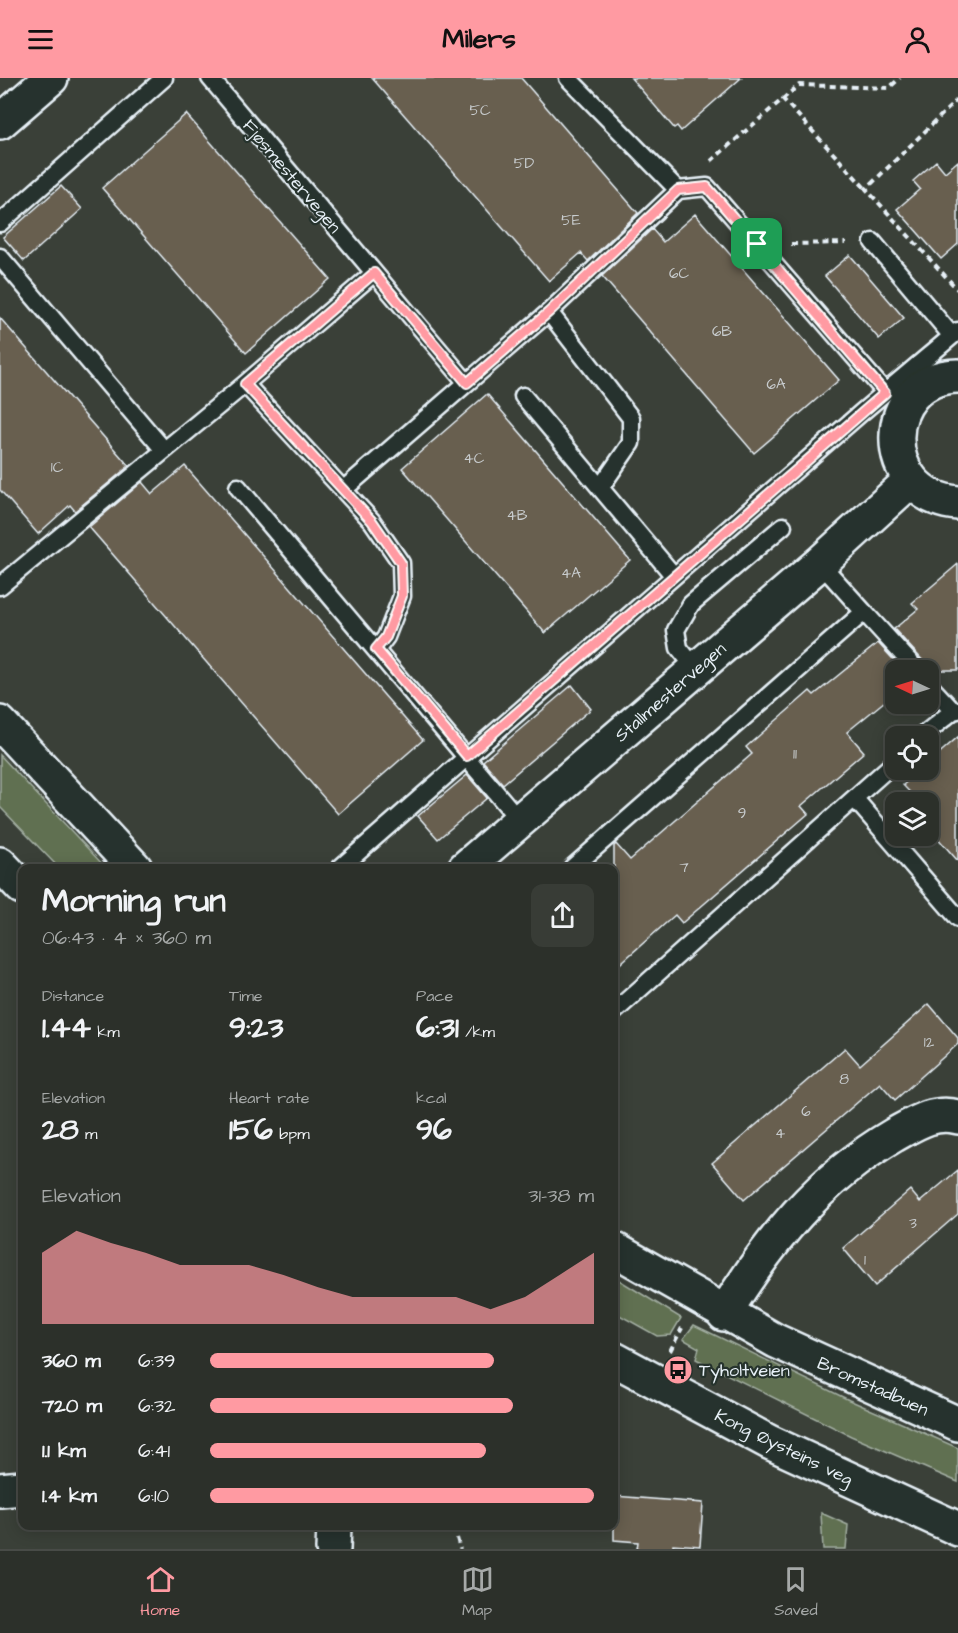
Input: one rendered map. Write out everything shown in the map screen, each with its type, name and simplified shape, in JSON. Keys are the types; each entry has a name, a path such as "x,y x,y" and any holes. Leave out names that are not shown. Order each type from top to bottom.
{"street":[{"path":"0,122 51,78"},
{"path":"958,376 948,376 927,384 910,398 900,417 896,439 900,461 911,480 926,494 944,502 958,503"},
{"name":"Stallmestervegen","path":"470,864 820,563 911,480"},
{"path":"0,723 131,864"},
{"path":"724,1314 753,1267 780,1232 837,1174 867,1152 921,1120 941,1115 958,1117"},
{"name":"Bromstadbuen","path":"618,1252 724,1314 841,1372 958,1424"},
{"name":"Kong Øysteins veg","path":"618,1361 769,1442 958,1529"},
{"path":"0,1490 18,1488"},
{"path":"333,1549 334,1530"}],"lane":[{"path":"0,223 164,78"},
{"name":"Fjøsmestervegen","path":"210,78 467,383"},
{"path":"572,80 678,190"},
{"path":"343,490 549,312 678,190 707,187 885,393"},
{"path":"345,864 955,334 873,242"},
{"path":"0,257 164,450"},
{"path":"0,586 245,384 374,273"},
{"path":"549,312 631,418 631,443 600,488"},
{"path":"245,384 372,521 401,563 402,596 386,637 376,649"},
{"path":"523,396 674,576"},
{"path":"238,487 520,820"},
{"path":"696,669 680,648 676,630 686,612 692,604 783,526"},
{"path":"820,563 908,660"},
{"path":"577,864 864,612"},
{"path":"935,726 955,711 939,695"},
{"path":"618,1008 885,771"},
{"path":"855,799 958,918"}],"path":[{"path":"678,190 799,85 889,88 900,78"},
{"path":"782,98 958,290"},
{"path":"866,189 958,99"},
{"path":"757,244 873,242"},
{"path":"457,1538 460,1549"}],"green space":[{"path":"0,755 102,864 55,864 0,807"},
{"path":"618,1279 681,1318 671,1335 657,1336 618,1314"},
{"path":"694,1325 849,1400 958,1448 958,1482 851,1436 696,1359 699,1348 683,1339"},
{"path":"821,1513 848,1525 846,1549 823,1549"}],"building":[{"path":"372,78 521,78 638,213 588,261 581,253 549,281"},
{"path":"631,78 741,78 681,131 677,126 674,128"},
{"path":"186,114 330,279 246,353 102,188"},
{"path":"936,161 945,172 958,161 958,244 941,259 897,209 920,189 913,181"},
{"path":"61,186 82,209 24,261 3,237"},
{"path":"695,214 839,380 754,453 602,276 652,229 663,242"},
{"path":"850,255 904,318 879,339 825,276"},
{"path":"0,318 129,466 75,511 70,505 38,534 0,490"},
{"path":"487,394 630,560 545,633 402,468"},
{"path":"185,466 423,740 338,814 89,527 142,482 152,494"},
{"path":"958,564 958,670 939,670 939,660 922,660 894,629 918,609 912,603"},
{"path":"878,643 894,660 885,660 885,701 847,732 864,752 801,806 808,814 682,923 675,915 618,965 618,864 614,864 614,846 616,844 630,860 752,754 746,747 810,691 814,695"},
{"path":"572,685 591,709 503,784 483,761"},
{"path":"958,737 958,861 939,839 939,792 910,792 903,785 909,780 939,780 939,753"},
{"path":"467,775 487,798 438,839 418,816"},
{"path":"929,1004 958,1038 958,1044 895,1100 880,1083 744,1200 712,1163 845,1048 860,1065"},
{"path":"958,1170 958,1214 875,1286 843,1248 910,1190 920,1202"},
{"path":"618,1496 703,1503 700,1546 673,1544 673,1549 637,1549 638,1542 614,1540 614,1530 618,1530"}],"place":[{"name":"Tyholtveien","path":"678,1370"}],"route":[{"path":"707,187 757,244 885,393 467,756 376,649 386,637 402,596 401,563 372,521 245,384 374,273 467,383 549,312 678,190 707,187"}]}
